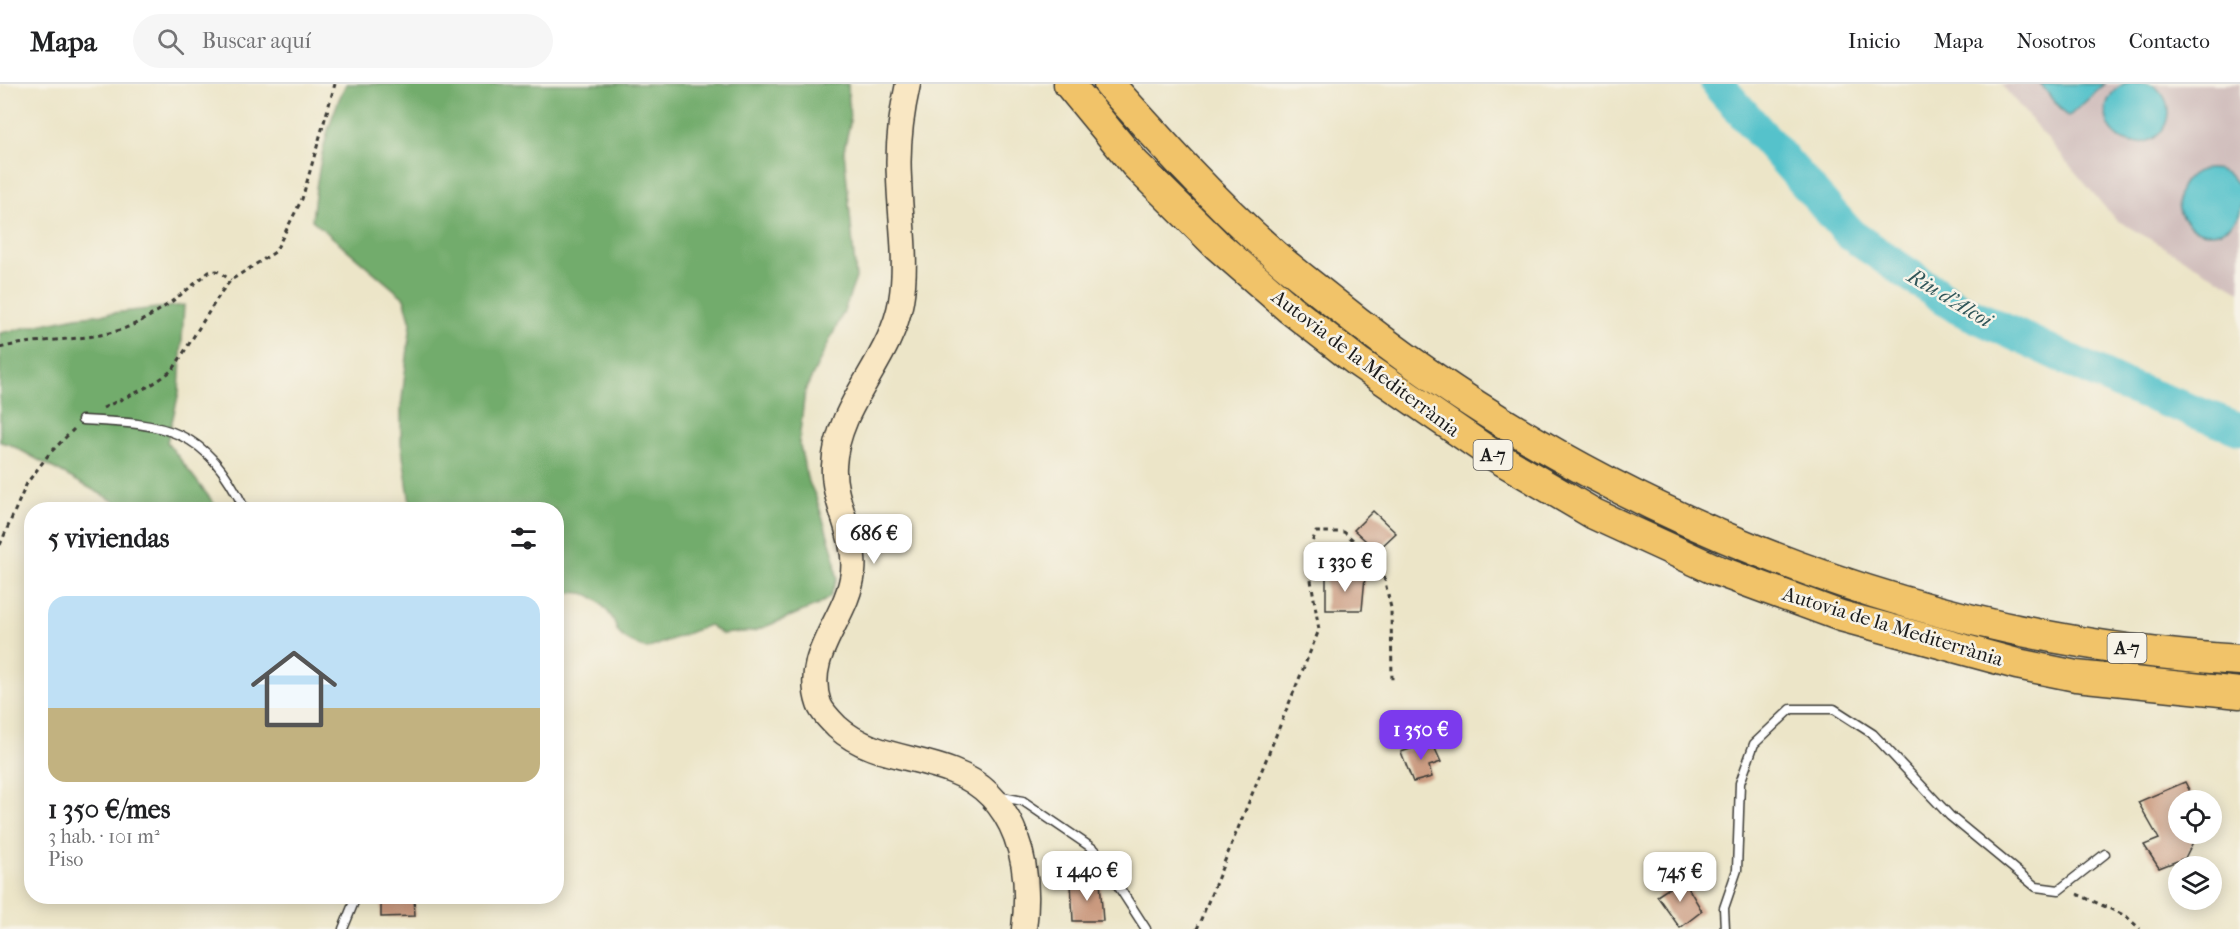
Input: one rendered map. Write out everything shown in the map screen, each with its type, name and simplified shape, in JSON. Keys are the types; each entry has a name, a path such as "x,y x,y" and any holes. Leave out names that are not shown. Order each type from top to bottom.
{"highway":[{"name":"Autovia de la Mediterrània","path":"1069,84 1135,164 1249,274 1358,362 1490,453 1594,514 1716,570 1841,616 2018,664 2122,682 2240,693"},
{"name":"Autovia de la Mediterrània","path":"1109,84 1186,170 1269,250 1422,371 1494,418 1649,505 1740,544 1912,604 2078,642 2240,660"}],"street":[{"path":"908,84 898,148 905,244 901,303 894,326 841,428 836,447 836,493 854,558 853,575 838,616 819,655 815,671 815,690 820,706 831,721 859,742 953,771 991,795 1005,811 1024,857 1027,882 1024,929"}],"lane":[{"path":"82,420 141,423 181,433 193,440 224,473 240,502"},
{"path":"1725,929 1724,908 1737,870 1740,783 1754,744 1791,710 1834,709 1873,734 1950,816 2036,887 2059,890 2105,854"},
{"path":"991,795 1023,801 1095,850 1146,929"},
{"path":"343,929 353,904"}],"path":[{"path":"0,545 27,483 49,454 82,420 102,408 152,387 169,373 231,280 275,252 302,199 335,84"},
{"path":"0,348 32,340 118,330 136,324 209,273 217,271 231,280"},
{"path":"1197,929 1319,630 1307,555 1316,532 1344,532 1381,565 1391,608 1392,681"},
{"path":"2063,887 2126,916 2140,929"}],"shaded area":[{"path":"2001,84 2240,84 2240,291 2115,219"}],"green space":[{"path":"346,84 848,84 850,123 844,150 856,278 844,311 805,391 799,441 807,478 816,497 834,555 837,579 830,597 818,605 755,631 722,634 709,625 647,649 621,635 607,611 589,595 575,592 564,594 564,502 410,502 401,443 401,407 411,323 404,298 312,220 323,150"},
{"path":"184,305 179,393 167,442 213,502 115,502 11,445 0,442 0,333 76,317"}],"water":[{"path":"2131,81 2143,81 2159,90 2166,100 2168,112 2166,124 2159,134 2143,143 2131,143 2120,138 2111,129 2106,118 2106,106 2111,95 2120,86"},
{"path":"2040,84 2105,84 2068,117"},
{"path":"2216,169 2222,171 2233,178 2240,189 2240,213 2233,224 2222,231 2204,233 2198,231 2187,224 2180,213 2178,195 2180,189 2187,178 2198,171"}],"building":[{"path":"1373,511 1396,533 1377,551 1354,530"},
{"path":"1326,576 1365,577 1362,610 1326,610"},
{"path":"1432,742 1441,762 1429,766 1432,777 1413,782 1401,752"},
{"path":"2185,782 2189,790 2168,790 2168,844 2192,844 2186,856 2168,856 2168,865 2159,868 2144,845 2159,839 2138,802"},
{"path":"1683,879 1702,911 1680,928 1657,896"},
{"path":"1100,881 1103,921 1073,921 1071,883"},
{"path":"381,904 414,904 415,916 381,917"}],"waterway":[{"name":"Riu d'Alcoi","path":"1717,84 1851,235 1958,308 2121,384 2240,429"}]}
